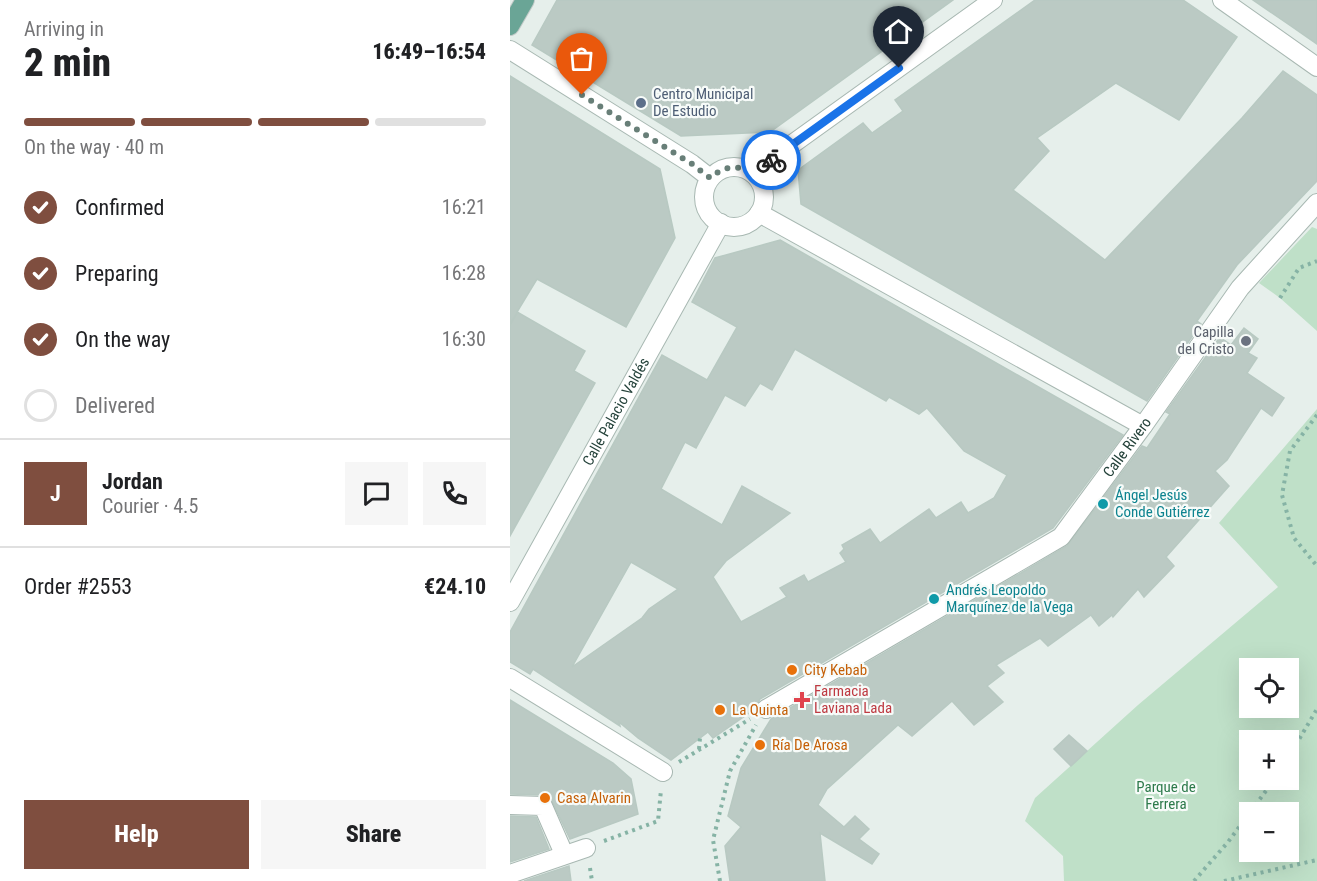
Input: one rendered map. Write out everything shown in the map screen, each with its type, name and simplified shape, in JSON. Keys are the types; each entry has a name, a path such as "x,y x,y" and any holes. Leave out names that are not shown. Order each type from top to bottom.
{"main road":[{"path":"510,26 525,0"}],"street":[{"path":"752,173 993,0"},
{"path":"1222,0 1317,67"},
{"path":"510,50 692,164 710,178"},
{"path":"735,167 752,173 758,180 763,196 759,213 749,223 728,226 721,224 706,207 704,192 710,178 726,168 735,167"},
{"name":"Calle Rivero","path":"766,709 1061,537 1240,288 1317,203"},
{"path":"759,213 1143,426"},
{"name":"Calle Palacio Valdés","path":"510,602 721,224"},
{"path":"510,678 663,772"},
{"path":"510,805 543,806 564,854"},
{"path":"510,874 586,848"}],"path":[{"path":"1280,298 1299,268 1317,261"},
{"path":"1317,415 1290,451 1282,495 1294,538 1317,566"},
{"path":"720,881 713,840 730,771 766,709"},
{"path":"1299,740 1317,709"},
{"path":"699,749 700,738"},
{"path":"1194,881 1228,842 1267,790"},
{"path":"1224,881 1317,860"}],"green space":[{"path":"1312,227 1317,229 1317,331 1280,298 1259,283"},
{"name":"Parque de Ferrera","path":"1317,409 1317,881 1064,881 1063,856 1025,821 1035,798 1138,705 1278,587 1219,523"}],"building":[{"path":"557,0 953,0 770,132 681,136 532,45"},
{"path":"1035,0 1183,0 1237,37 1179,120 1116,83 1037,138 1049,151 1013,190 1105,260 1242,118 1283,71 1317,95 1317,181 1237,265 1197,321 1201,324 1147,401 801,204 798,170 863,123 872,133 903,111 895,100"},
{"path":"1253,0 1317,0 1317,44 1288,24"},
{"path":"510,76 660,169 675,238 626,327 537,279 517,312 585,351 574,371 595,383 510,536 510,325 517,313 510,324"},
{"path":"780,240 1123,435 1053,528 760,699 755,709 713,738 708,732 671,760 619,722 620,726 533,669 530,674 510,662 510,632 662,355 707,380 737,327 692,302 715,258","holes":["795,349 886,401 889,397 919,414 927,408 964,451 1007,475 994,498 968,513 961,502 936,518 929,509 880,543 870,529 842,545 844,549 840,553 846,562 808,582 804,575 780,588 787,597 741,622 713,577 726,561 790,513 742,486 722,525 661,489 685,442 696,448 725,395 745,406 760,383 772,390","631,562 678,589 649,609 642,618 572,667"]},
{"path":"1244,328 1258,339 1248,353 1257,358 1247,373 1284,398 1272,416 1261,408 1227,460 1215,471 1229,486 1166,557 1174,566 1144,597 1138,589 1113,617 1112,615 1099,626 1091,615 1048,646 1040,638 996,665 1004,673 987,686 1003,702 974,725 952,701 912,736 898,725 827,789 818,805 844,827 855,816 869,829 859,839 879,854 872,864 820,833 825,881 730,881 725,846 741,827 728,816 741,768 771,719 1067,546 1142,446 1147,448 1170,414 1166,412 1220,337 1231,345"},
{"path":"510,700 613,763 631,779 638,814 570,839 550,797 510,794"},
{"path":"1069,735 1087,751 1071,766 1054,749"},
{"path":"510,816 536,817 549,849 510,862"},
{"path":"569,866 571,881 524,881"}],"way so far":[{"path":"582,95 692,164 710,178 726,168 735,167 752,173 771,160"}],"place":[{"name":"Centro Municipal De Estudio","path":"641,103"},
{"name":"Capilla del Cristo","path":"1246,341"},
{"name":"Ángel Jesús Conde Gutiérrez","path":"1103,504"},
{"name":"Andrés Leopoldo Marquínez de la Vega","path":"934,599"},
{"name":"City Kebab","path":"792,670"},
{"name":"Farmacia Laviana Lada","path":"802,700"},
{"name":"La Quinta","path":"720,710"},
{"name":"Ría De Arosa","path":"760,745"},
{"name":"Casa Alvarin","path":"545,798"}],"route":[{"path":"771,160 899,68"}]}
